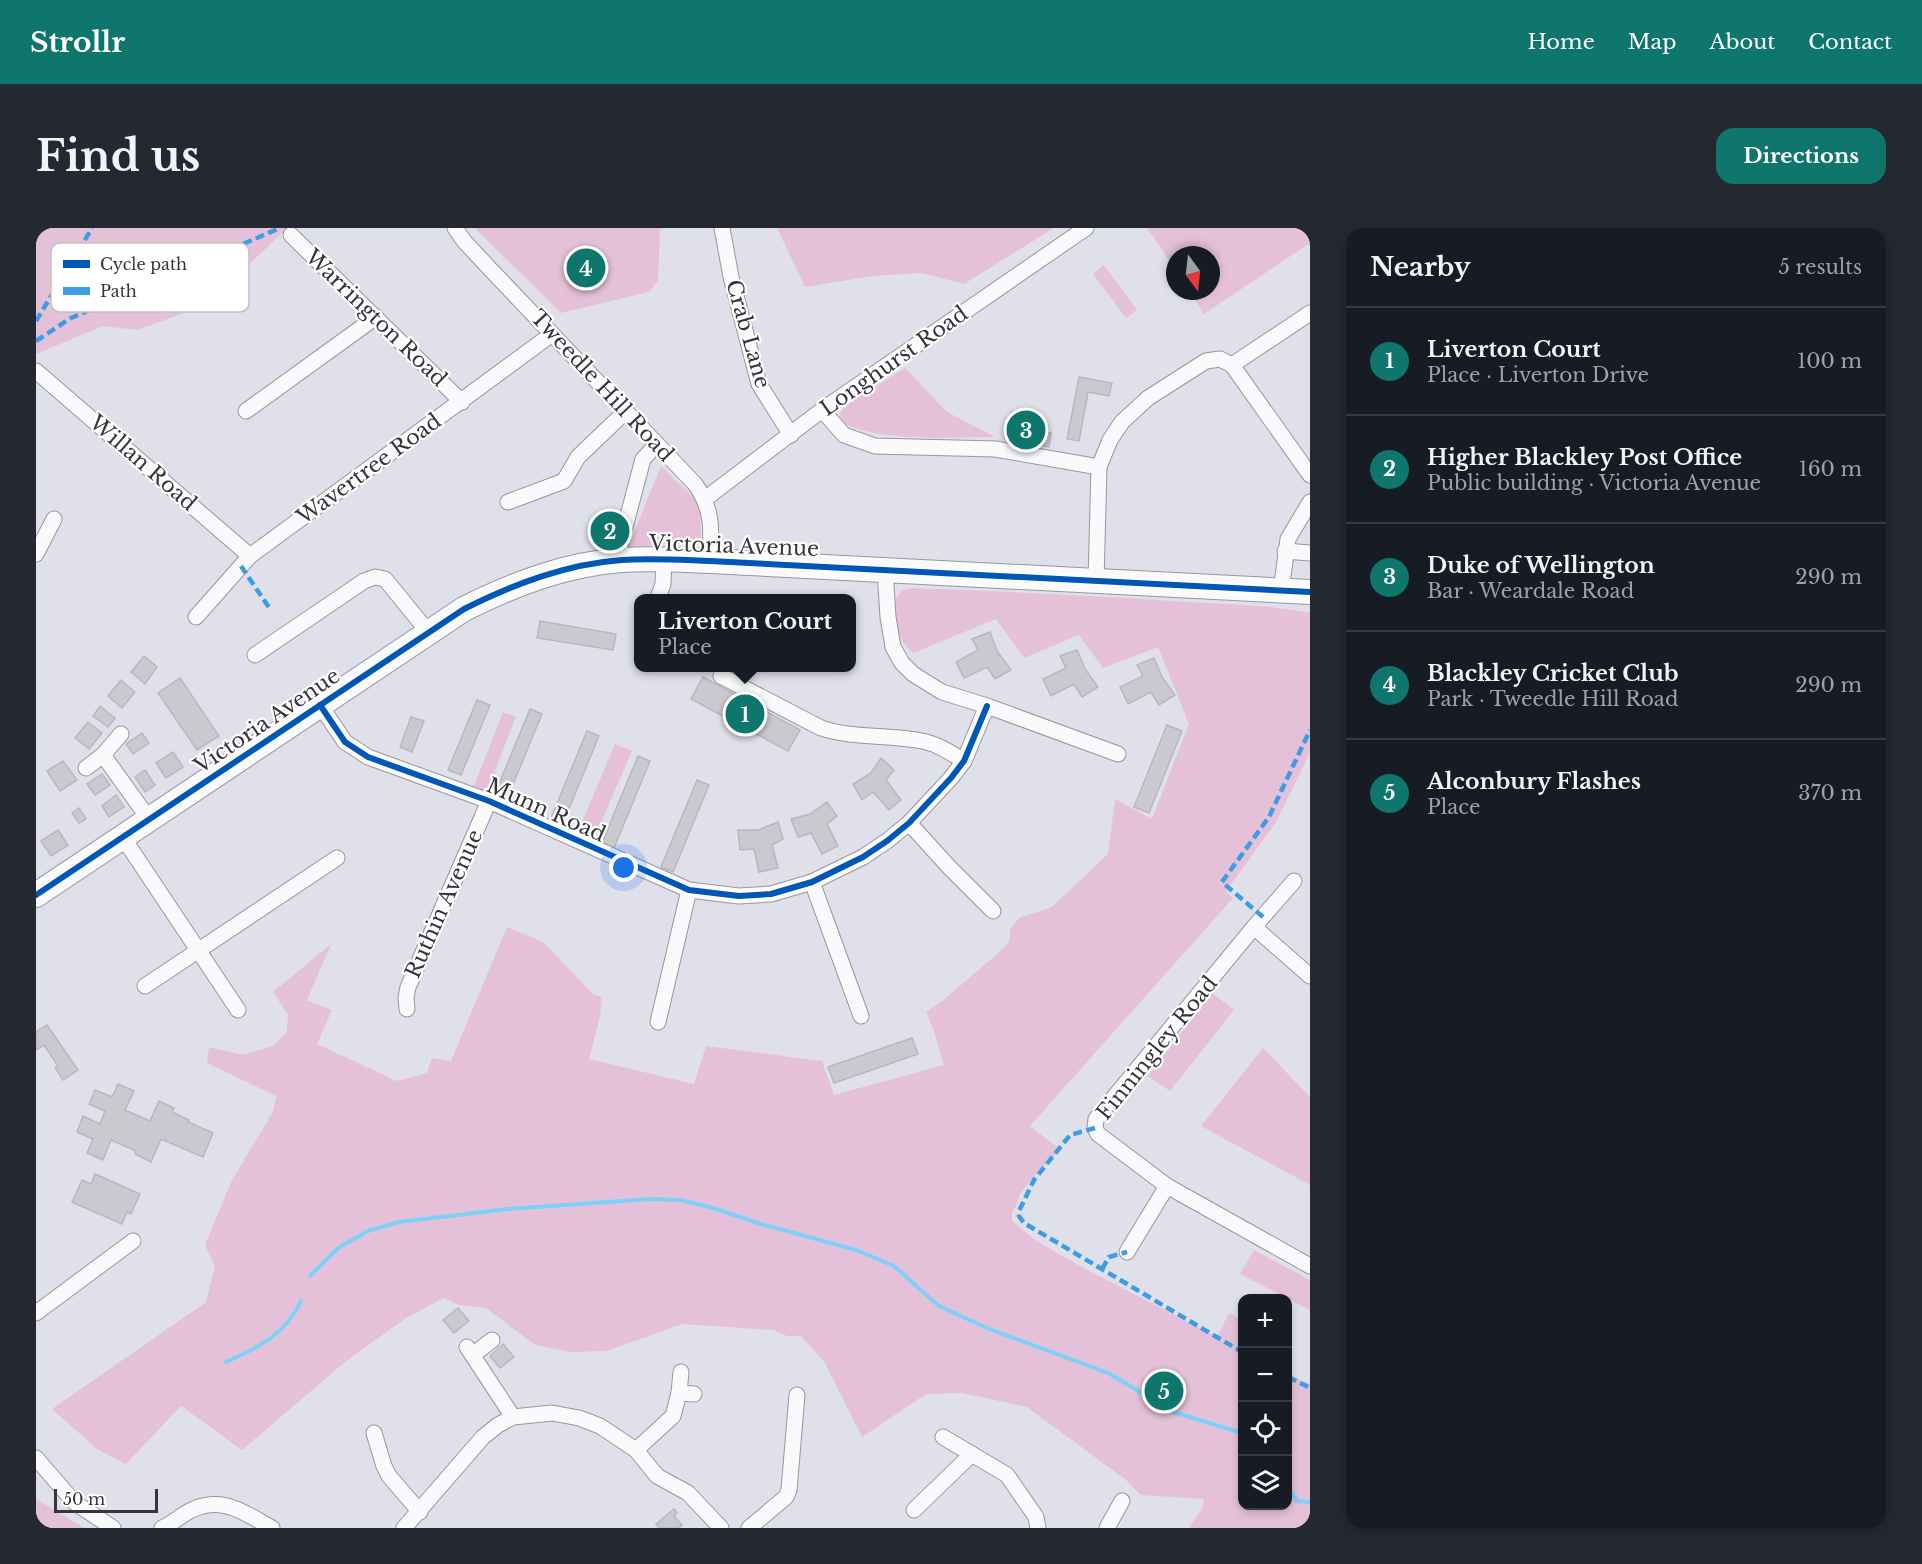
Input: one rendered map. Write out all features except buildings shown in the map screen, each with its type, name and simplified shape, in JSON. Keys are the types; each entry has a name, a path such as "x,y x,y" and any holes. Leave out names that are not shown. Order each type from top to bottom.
{"main road":[{"name":"Victoria Avenue","path":"36,895 464,609 512,586 562,571 621,560 664,559 1310,592"}],"street":[{"name":"Tweedle Hill Road","path":"455,228 625,412 695,484 705,499 711,517 710,561"},
{"name":"Crab Lane","path":"722,228 731,277 759,384 791,435"},
{"name":"Longhurst Road","path":"705,499 822,410 1086,228"},
{"name":"Warrington Road","path":"291,235 462,402"},
{"path":"1233,365 1310,314"},
{"path":"246,411 376,317"},
{"name":"Wavertree Road","path":"196,616 250,556 552,334"},
{"path":"1096,581 1099,467 1110,440 1122,422 1148,398 1206,361 1220,359 1233,365 1310,475"},
{"name":"Willan Road","path":"36,371 250,556"},
{"path":"822,410 844,435 875,446 995,449 1099,467"},
{"path":"508,502 564,481 579,458 625,412"},
{"path":"621,560 620,546 643,459 657,444"},
{"path":"1281,591 1288,539 1310,502"},
{"path":"36,554 54,519"},
{"path":"1285,551 1310,553"},
{"path":"659,594 663,584 664,559"},
{"path":"885,570 888,617 893,647 902,663 913,675 942,692 1118,754"},
{"path":"255,654 364,581 375,577 385,579 429,633"},
{"path":"721,676 807,722 836,733 924,741 964,761"},
{"name":"Munn Road","path":"320,705 345,742 368,757 489,801 689,890 721,895 771,894 812,882 863,857 909,823 951,778 964,761 987,706"},
{"path":"86,768 103,755 120,734"},
{"path":"103,755 148,819"},
{"name":"Ruthin Avenue","path":"407,1009 408,987 489,801"},
{"path":"909,823 993,911"},
{"path":"122,836 238,1010"},
{"path":"145,986 337,858"},
{"name":"Finningley Road","path":"1294,881 1096,1119 1095,1128 1098,1134 1167,1186 1310,1266"},
{"path":"812,882 861,1016"},
{"path":"658,1022 689,890"},
{"path":"1254,927 1310,976"},
{"path":"1127,1252 1167,1186"},
{"path":"36,1313 133,1241"},
{"path":"492,1340 470,1351 513,1417"},
{"path":"636,1450 673,1416 687,1394 681,1372"},
{"path":"749,1528 786,1497 789,1490 790,1417 797,1395"},
{"path":"404,1528 483,1437 498,1425 513,1417 552,1413 567,1414 600,1426 636,1450 657,1476 688,1493 721,1528"},
{"path":"374,1433 389,1476 395,1486 420,1512"},
{"path":"943,1437 1007,1474 1035,1516 1038,1528"},
{"path":"914,1510 972,1455"},
{"path":"36,1458 74,1502 113,1528"},
{"path":"1107,1528 1122,1501"},
{"path":"162,1528 193,1509 218,1504 231,1506 272,1528"}],"shaded area":[{"path":"36,228 287,228 249,265 249,243 51,243 51,312 186,312 138,330 103,326 36,354"},
{"path":"475,228 664,228 660,230 658,281 649,292 561,313"},
{"path":"777,228 1054,228 964,284 922,273 873,276 805,287"},
{"path":"1147,228 1310,228 1310,243 1204,314 1195,300 1220,300 1220,246 1166,246 1166,256"},
{"path":"1104,265 1137,310 1126,318 1093,274"},
{"path":"905,368 947,412 995,437 937,438 892,435 853,427 839,420 841,411 854,400"},
{"path":"661,466 700,504 701,542 628,547"},
{"path":"911,588 1042,593 1242,605 1310,613 1310,753 1275,824 1226,891 1233,898 1030,1126 1061,1150 1034,1176 1020,1194 1012,1211 1012,1221 1035,1240 1078,1265 1217,1337 1229,1313 1238,1318 1238,1510 1292,1510 1292,1376 1310,1384 1310,1528 1189,1528 1202,1508 1204,1499 1141,1495 1126,1480 1027,1407 962,1393 926,1394 862,1437 825,1363 801,1336 787,1336 773,1330 682,1324 607,1351 570,1352 535,1345 486,1308 459,1305 444,1298 406,1318 345,1362 242,1450 181,1406 126,1464 97,1449 52,1409 206,1302 215,1266 205,1245 232,1180 273,1112 276,1096 207,1063 209,1047 243,1055 273,1046 287,1032 288,1015 273,992 331,944 307,1000 332,1010 317,1044 397,1081 427,1073 432,1058 451,1061 507,927 543,942 594,995 602,997 600,1016 589,1059 694,1084 706,1046 822,1061 834,1095 944,1065 926,1012 945,999 1005,947 1010,938 1010,930 1019,918 1052,907 1108,854 1115,799 1152,819 1189,724 1158,647 1103,668 1079,635 1024,658 996,619 913,653 900,637 896,625 894,606 902,591"},
{"path":"503,712 516,717 485,796 472,791"},
{"path":"615,744 632,751 592,843 576,836"},
{"path":"1212,993 1234,1010 1170,1091 1148,1076"},
{"path":"1263,1048 1310,1097 1310,1185 1201,1126"},
{"path":"1254,1250 1310,1280 1310,1310 1292,1301 1292,1294 1279,1294 1240,1274"},
{"path":"36,1499 84,1528 36,1528"}],"waterway":[{"path":"310,1276 338,1248 368,1231 399,1222 508,1209 650,1199 681,1200 856,1250 894,1266 939,1306 987,1328 1108,1373 1137,1390 1160,1408 1238,1432"},
{"path":"226,1362 270,1339 287,1323 301,1301"},
{"path":"1292,1493 1297,1501 1310,1502"}],"marked path":[{"path":"83,243 92,228"},
{"path":"245,243 280,228"},
{"path":"36,321 51,296"},
{"path":"36,341 71,318 85,312"},
{"path":"241,566 270,609"},
{"path":"1263,917 1222,882 1269,817 1310,730"},
{"path":"1095,1128 1070,1135 1034,1180 1019,1211 1019,1216 1024,1223 1238,1350"},
{"path":"1102,1269 1109,1257 1127,1252"},
{"path":"1292,1379 1310,1388"}],"cycle path":[{"path":"36,895 464,609 521,584 581,566 622,560 677,560 1310,592"},
{"path":"320,705 345,742 368,757 489,801 689,890 739,896 771,894 812,882 863,857 887,841 909,823 964,761 987,706"}],"place":[{"name":"Blackley Cricket Club","path":"586,268"},
{"name":"Duke of Wellington","path":"1026,430"},
{"name":"Higher Blackley Post Office","path":"610,531"},
{"name":"Liverton Court","path":"745,714"},
{"name":"Alconbury Flashes","path":"1164,1391"}]}
